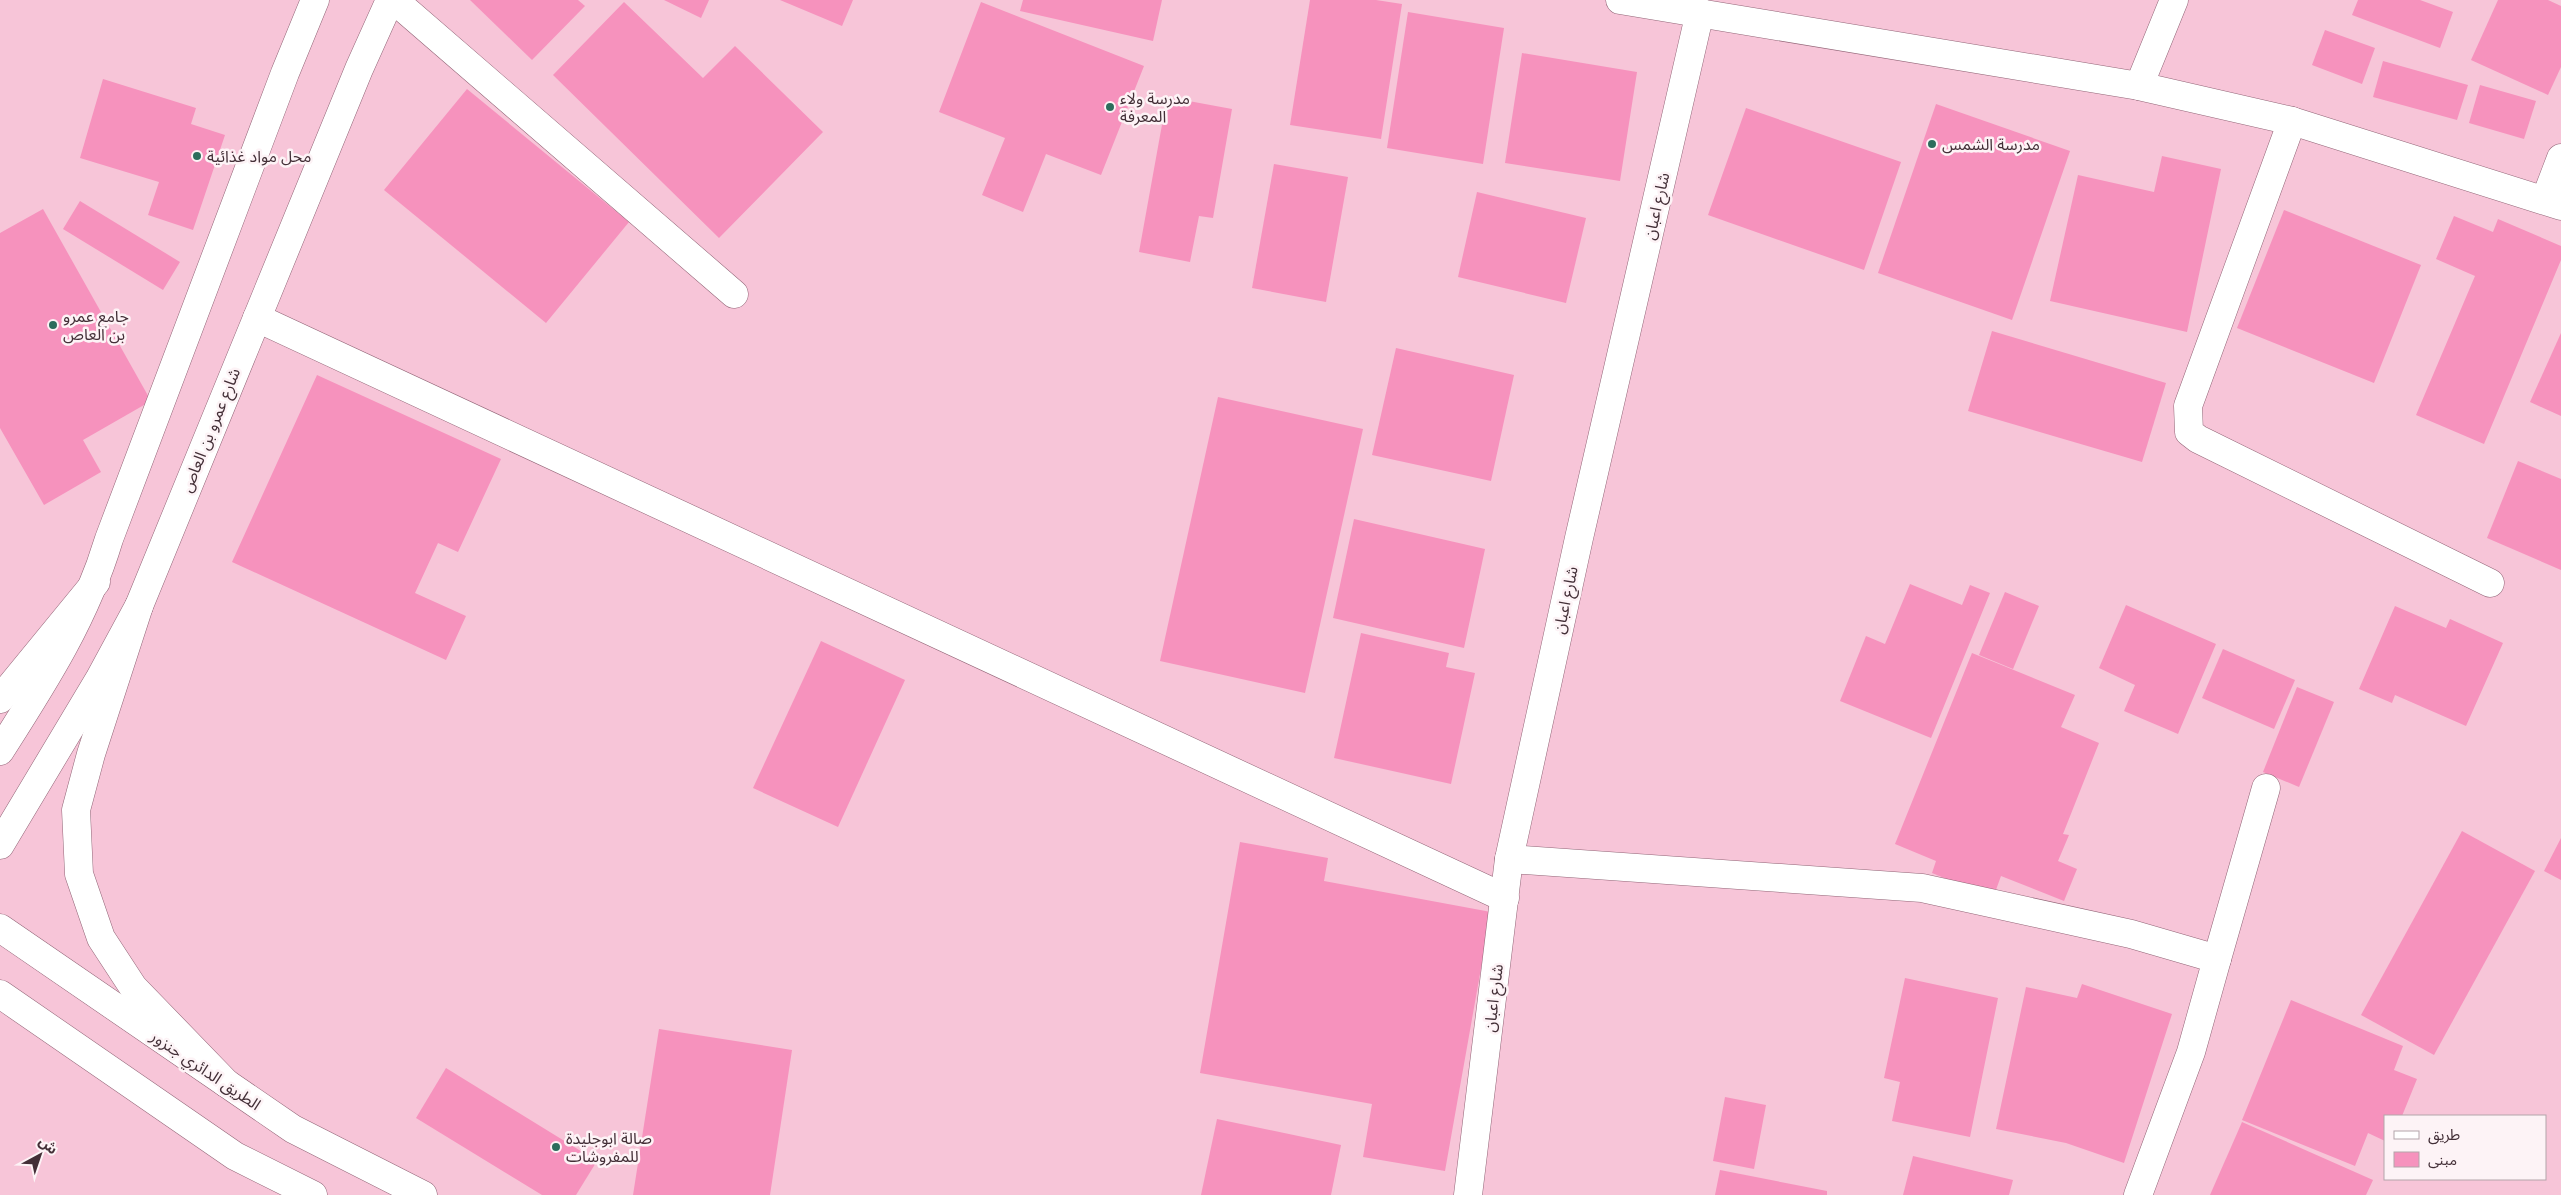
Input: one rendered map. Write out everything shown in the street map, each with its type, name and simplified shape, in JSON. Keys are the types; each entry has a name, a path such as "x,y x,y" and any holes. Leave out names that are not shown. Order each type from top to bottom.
{"street":[{"path":"0,751 53,668 96,582 112,530 315,0"},
{"name":"شارع عمرو بن العاص","path":"0,845 100,678 139,606 390,0"},
{"path":"394,0 734,294"},
{"path":"1620,0 2139,86 2292,121 2553,203 2561,158"},
{"path":"2139,86 2174,0"},
{"name":"شارع اعبان","path":"1468,1195 1506,898 1509,859 1579,538 1700,12"},
{"path":"2292,121 2188,406 2189,432 2198,439 2490,583"},
{"path":"257,318 1506,898"},
{"path":"0,699 96,582"},
{"path":"139,606 91,754 76,810 79,874 101,938 133,986 226,1083"},
{"path":"2138,1195 2192,1052 2266,788"},
{"path":"1509,859 1922,888 2131,934 2217,959"},
{"name":"الطريق الدائري جنزور","path":"0,928 293,1129 423,1195"},
{"path":"0,994 234,1156 313,1195"}],"building":[{"path":"470,0 578,0 585,6 532,60"},
{"path":"664,0 709,0 701,18"},
{"path":"780,0 853,0 842,26"},
{"path":"1023,0 1162,0 1153,41 1020,11"},
{"path":"1310,0 1376,0 1402,4 1381,139 1290,125"},
{"path":"2358,0 2420,0 2453,12 2440,48 2352,15"},
{"path":"2498,0 2548,0 2561,6 2561,67 2548,95 2471,60"},
{"path":"624,2 703,78 735,46 823,132 719,238 553,75"},
{"path":"981,2 1144,66 1101,175 1046,154 1023,212 982,195 1005,138 939,112"},
{"path":"1408,12 1504,28 1483,164 1387,148"},
{"path":"2325,30 2375,48 2362,84 2312,65"},
{"path":"1522,53 1637,72 1620,181 1505,163"},
{"path":"2383,61 2468,85 2457,120 2373,97"},
{"path":"103,79 196,108 191,124 225,135 193,230 148,215 159,182 80,158"},
{"path":"2480,85 2536,101 2524,139 2469,123"},
{"path":"467,89 629,222 546,323 384,190"},
{"path":"1167,97 1232,109 1213,218 1199,216 1190,262 1139,252"},
{"path":"1936,104 2070,151 2012,320 1878,273"},
{"path":"1746,108 1901,162 1864,270 1708,215"},
{"path":"2162,156 2221,169 2187,332 2050,301 2078,175 2154,192"},
{"path":"1274,164 1348,177 1326,302 1252,288"},
{"path":"1477,192 1586,218 1566,303 1458,277"},
{"path":"80,201 180,262 163,290 63,229"},
{"path":"43,209 151,401 83,440 101,472 44,505 0,428 0,233"},
{"path":"2284,210 2421,265 2374,383 2237,328"},
{"path":"2454,216 2493,232 2498,219 2561,246 2561,260 2484,444 2416,415 2475,276 2436,259"},
{"path":"1992,331 2166,383 2142,462 1968,411"},
{"path":"2561,333 2561,416 2530,402"},
{"path":"1396,348 1514,375 1491,481 1372,455"},
{"path":"317,375 501,459 458,552 438,543 415,593 466,616 446,660 232,562"},
{"path":"1218,397 1363,429 1305,693 1160,661"},
{"path":"2518,461 2561,479 2561,570 2487,538"},
{"path":"1354,519 1485,549 1464,648 1333,618"},
{"path":"1910,584 1962,605 1970,585 1990,593 1931,738 1840,701 1866,636 1885,644"},
{"path":"2005,592 2039,606 2013,669 1979,655"},
{"path":"2126,605 2216,644 2178,734 2124,711 2135,685 2099,668"},
{"path":"2395,606 2446,628 2450,619 2503,643 2466,726 2395,695 2392,703 2359,689"},
{"path":"1361,633 1449,653 1446,667 1475,673 1451,784 1334,758"},
{"path":"821,641 905,680 838,827 753,788"},
{"path":"2223,649 2295,680 2274,729 2202,698"},
{"path":"1972,653 2075,695 2061,727 2099,743 2063,834 2069,835 2058,861 2077,869 2064,901 2001,876 1993,898 1932,873 1936,861 1895,844"},
{"path":"2297,687 2334,702 2299,787 2263,772"},
{"path":"2462,831 2535,871 2434,1055 2361,1015"},
{"path":"2561,838 2561,880 2544,871"},
{"path":"1240,842 1328,858 1324,881 1491,912 1445,1171 1363,1157 1372,1104 1200,1073"},
{"path":"1905,978 1998,998 1970,1137 1892,1121 1900,1082 1884,1078"},
{"path":"2082,984 2172,1014 2124,1163 2066,1143 1996,1129 2026,987 2077,998"},
{"path":"2291,1000 2403,1046 2394,1070 2417,1079 2402,1115 2384,1115 2384,1141 2368,1133 2355,1166 2242,1120"},
{"path":"659,1029 792,1050 770,1195 633,1195"},
{"path":"446,1068 597,1161 576,1195 542,1195 416,1118"},
{"path":"1725,1097 1766,1105 1754,1169 1713,1161"},
{"path":"1217,1119 1341,1145 1331,1195 1201,1195"},
{"path":"2242,1122 2373,1180 2366,1195 2210,1195"},
{"path":"1913,1156 2013,1180 2009,1195 1903,1195"},
{"path":"1720,1170 1827,1191 1827,1195 1715,1195"}],"place":[{"name":"مدرسة ولاء المعرفة","path":"1110,107"},
{"name":"مدرسة الشمس","path":"1932,144"},
{"name":"محل مواد غذائية","path":"197,156"},
{"name":"جامع عمرو بن العاص","path":"53,325"},
{"name":"صالة ابوجليدة للمفروشات","path":"556,1147"}]}
